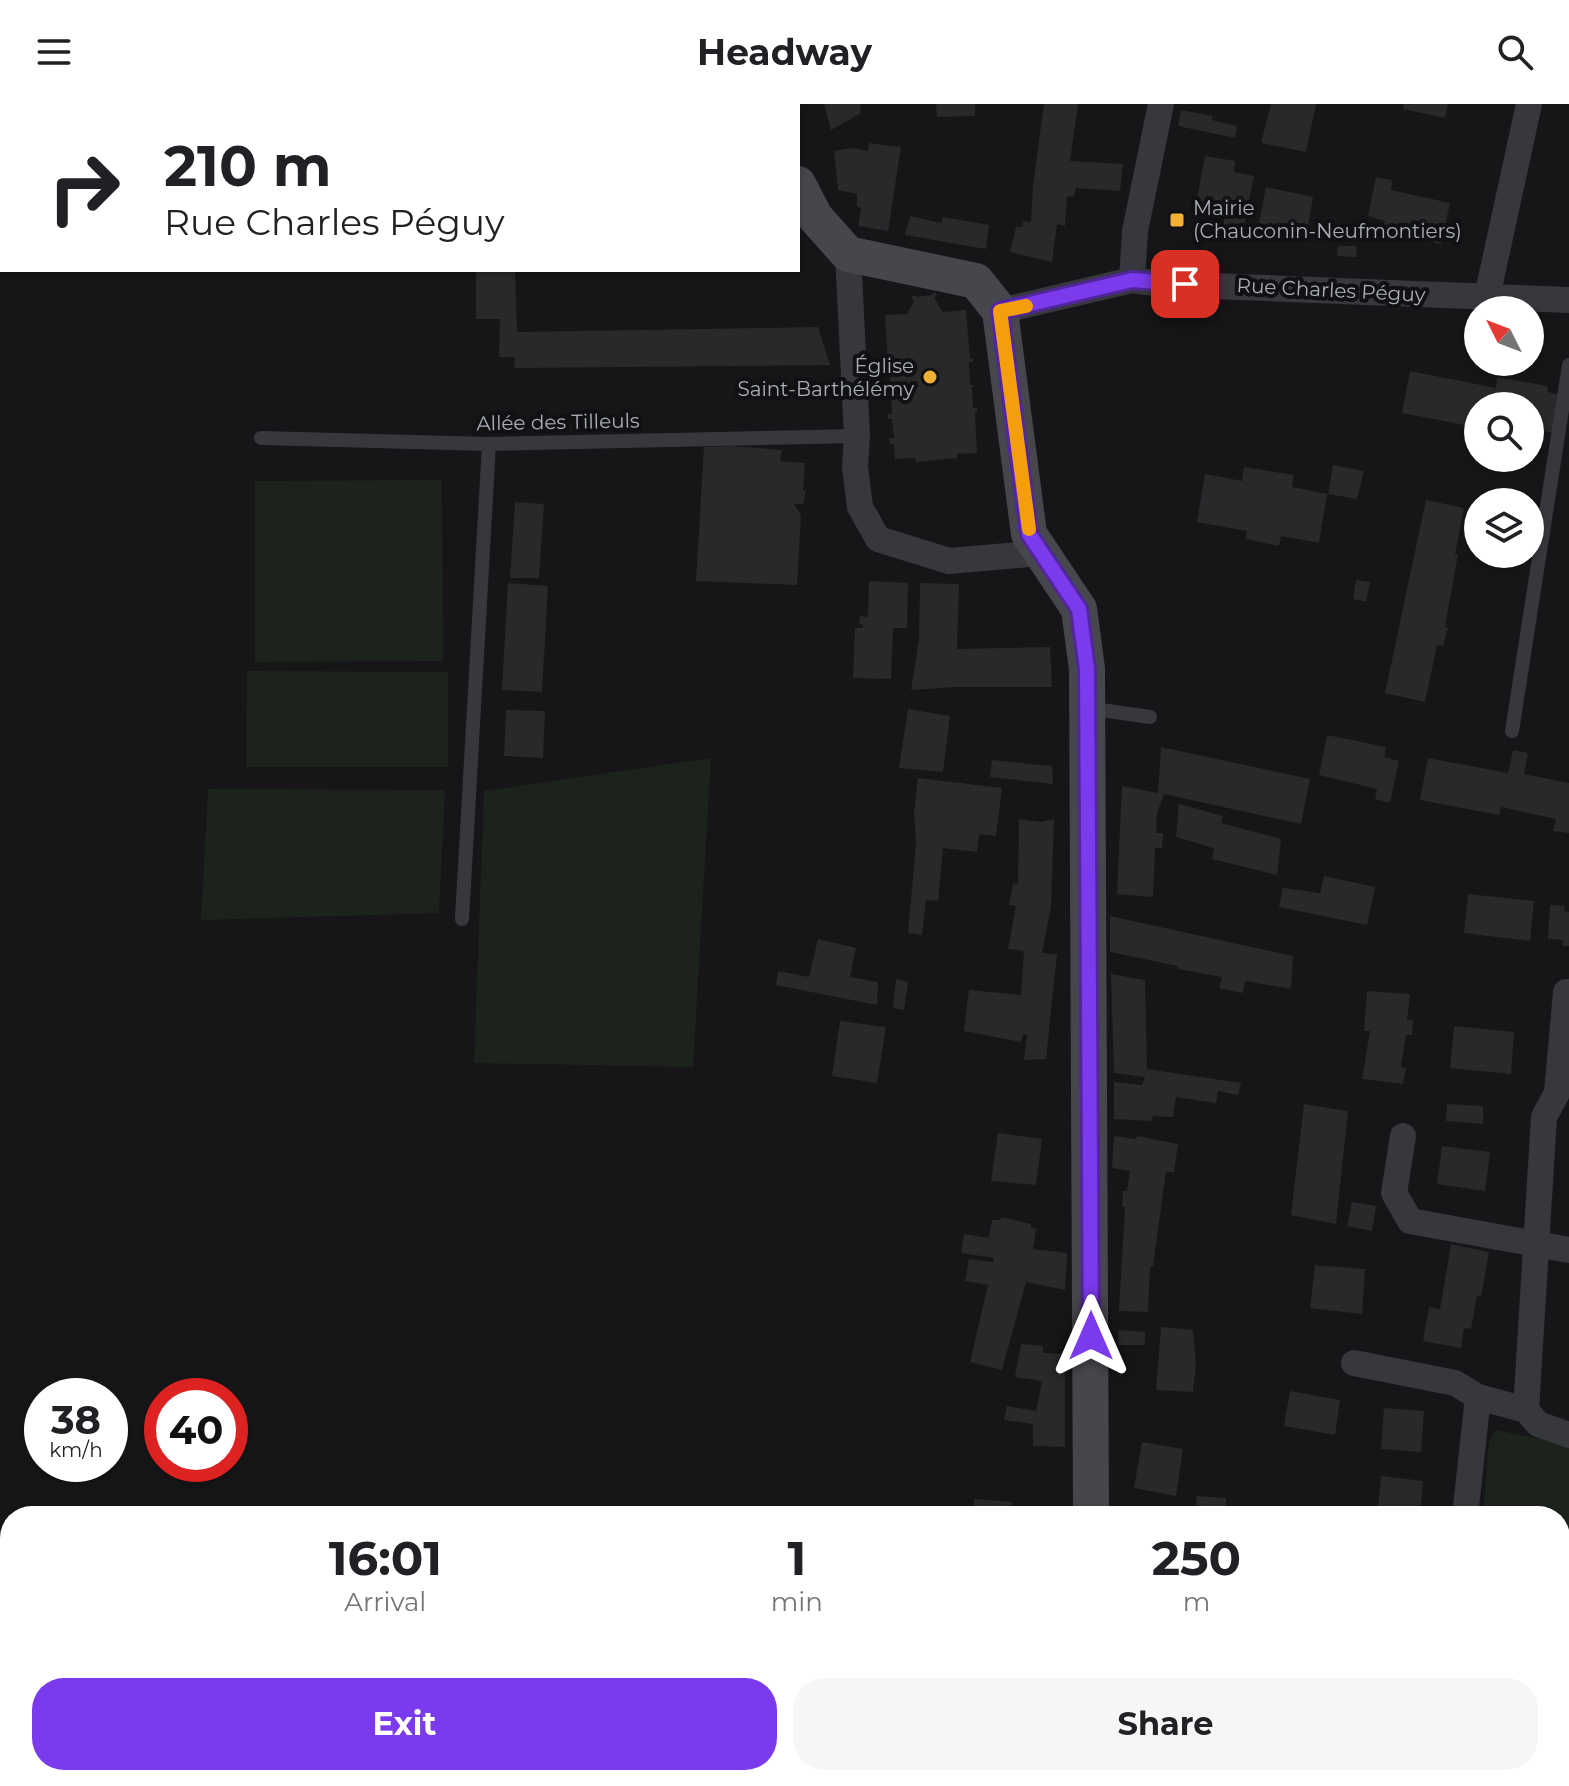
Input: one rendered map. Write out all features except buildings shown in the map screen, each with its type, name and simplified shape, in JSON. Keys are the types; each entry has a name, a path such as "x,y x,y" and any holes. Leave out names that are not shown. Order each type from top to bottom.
{"street":[{"path":"1132,280 1135,231 1161,104"},
{"path":"1487,296 1529,104"},
{"path":"800,188 815,217 848,254 976,281 1000,311 1029,534 1079,609 1087,669 1091,1506"},
{"path":"848,254 857,436 855,467 860,507 878,539 949,561 1042,553"},
{"name":"Rue Charles Péguy","path":"1000,311 1132,280 1163,284 1464,296"},
{"name":"Rue Charles Péguy","path":"1544,299 1569,300"},
{"path":"1526,1410 1544,1117 1557,1093 1566,992 1569,992"},
{"path":"1403,1136 1394,1193 1410,1221 1569,1250"},
{"path":"1354,1363 1455,1383 1478,1397 1526,1410 1538,1424 1569,1435"},
{"path":"1466,1506 1478,1397"},
{"path":"1332,1786 1395,1786"}],"lane":[{"path":"1512,731 1569,365"},
{"name":"Allée des Tilleuls","path":"261,438 489,444 857,436"},
{"path":"462,919 489,444"},
{"path":"1087,708 1150,717"}],"shaded area":[{"path":"442,480 443,661 255,662 255,481"},
{"path":"247,671 448,672 448,767 246,767"},
{"path":"711,758 693,1067 474,1063 484,791"},
{"path":"208,789 445,790 439,913 201,920"},
{"path":"1496,1430 1569,1445 1569,1506 1484,1506 1489,1441"}],"slow traffic":[{"path":"1026,306 1000,311 1029,529"}],"place":[{"name":"Mairie (Chauconin-Neufmontiers)","path":"1177,220"},
{"name":"Église Saint-Barthélémy","path":"930,377"}],"route":[{"path":"1091,1336 1087,669 1079,609 1029,534 1000,311 1132,280 1185,284"}]}
